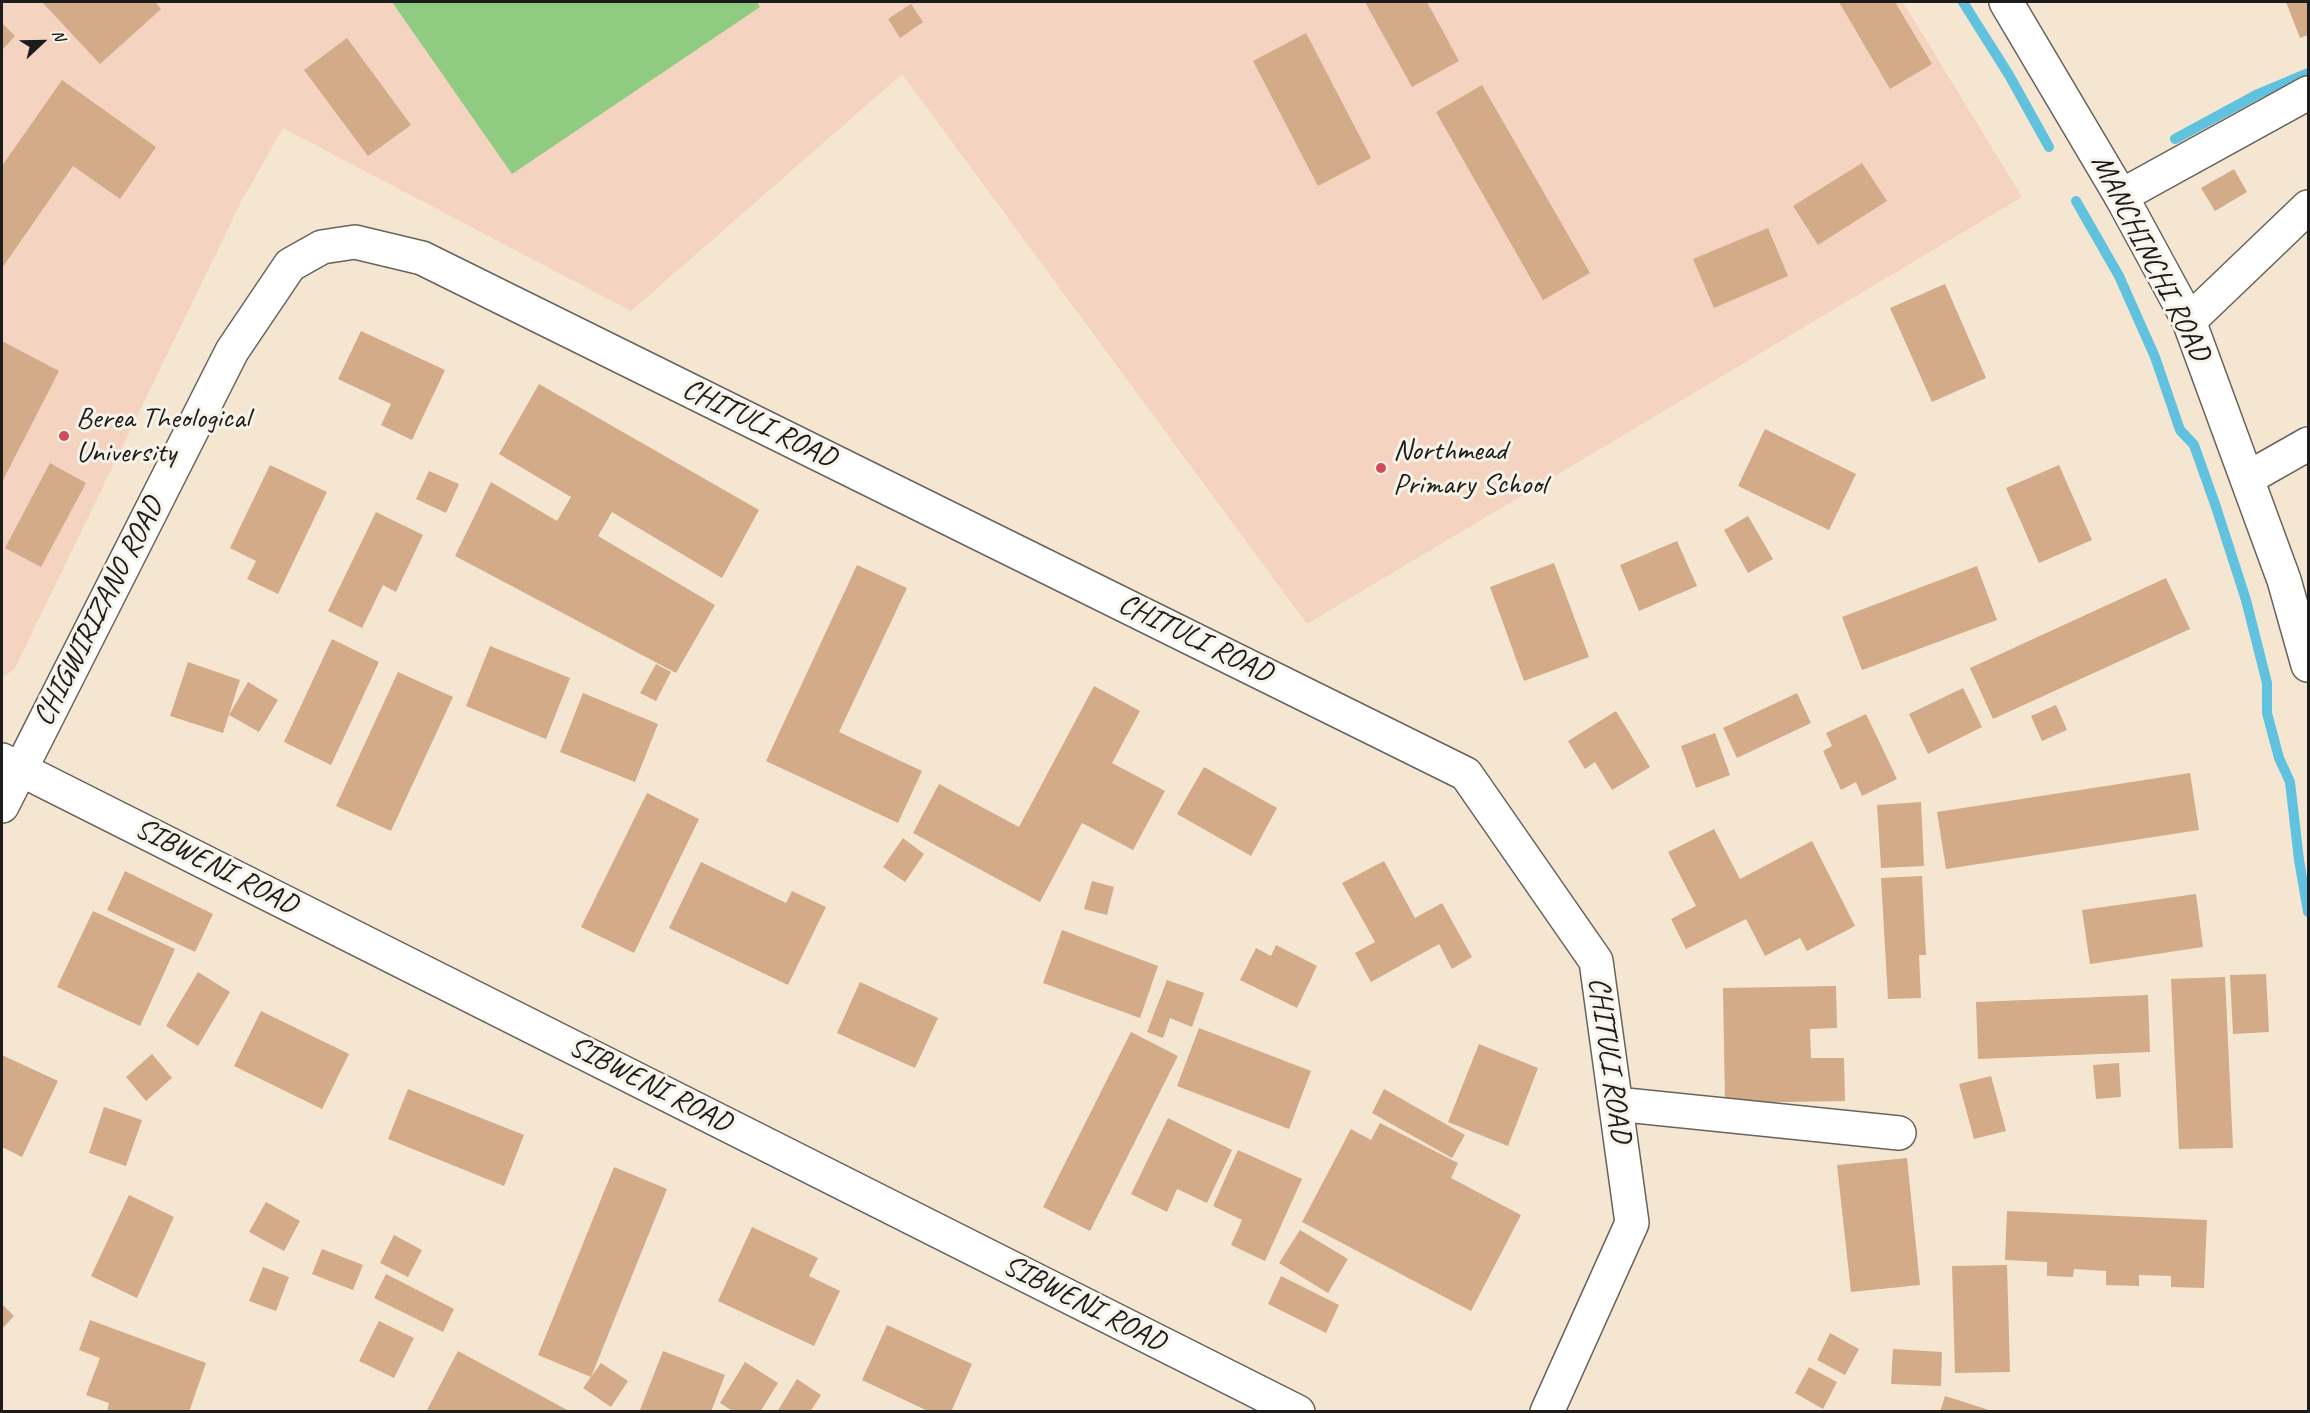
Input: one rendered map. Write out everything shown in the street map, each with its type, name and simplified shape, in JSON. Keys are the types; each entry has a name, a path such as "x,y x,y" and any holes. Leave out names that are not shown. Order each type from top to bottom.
{"street":[{"name":"MANCHINCHI ROAD","path":"2006,2 2121,196 2189,321 2284,580 2308,665"},
{"path":"2121,196 2308,93"},
{"path":"2189,321 2308,207"},
{"name":"CHITULI ROAD","path":"290,265 322,247 355,242 422,258 1466,774 1596,961 1632,1223 1547,1412"},
{"name":"CHIGWIRIZANO ROAD","path":"2,806 10,764 232,351 290,265"},
{"path":"2248,478 2308,444"},
{"name":"SIBWENI ROAD","path":"10,764 1298,1412"},
{"path":"1616,1104 1899,1133"}],"shaded area":[{"name":"Northmead Primary School","path":"2,2 1903,2 2022,197 1307,624 902,74 631,311 283,128 241,202 14,670 2,677"}],"green space":[{"path":"392,2 757,2 760,7 512,174"}],"building":[{"path":"42,2 155,2 161,9 100,64"},
{"path":"1365,2 1427,2 1459,61 1412,87"},
{"path":"1839,2 1895,2 1932,64 1890,89"},
{"path":"2286,2 2308,2 2308,35 2300,38"},
{"path":"911,4 923,22 900,38 888,19"},
{"path":"2,23 15,36 2,50"},
{"path":"1306,33 1371,158 1318,186 1253,61"},
{"path":"347,38 411,125 368,156 304,70"},
{"path":"62,80 156,147 120,199 73,166 2,268 2,166"},
{"path":"1482,85 1590,273 1543,300 1436,112"},
{"path":"1862,163 1887,201 1818,245 1793,206"},
{"path":"2234,169 2247,192 2215,211 2201,188"},
{"path":"1768,228 1788,276 1714,308 1693,259"},
{"path":"1945,284 1986,378 1932,402 1890,308"},
{"path":"361,331 445,370 412,440 381,425 391,404 338,379"},
{"path":"2,341 59,371 2,482"},
{"path":"539,384 759,510 722,578 612,512 598,536 715,605 676,673 455,556 491,482 557,521 571,497 499,454"},
{"path":"1765,429 1856,474 1829,530 1738,486"},
{"path":"50,463 86,483 41,567 5,548"},
{"path":"270,465 327,492 278,594 247,579 256,561 230,548"},
{"path":"2059,465 2092,540 2039,563 2006,488"},
{"path":"429,471 459,484 446,513 416,499"},
{"path":"376,512 423,535 396,592 383,585 362,628 328,611"},
{"path":"1748,516 1773,559 1748,573 1724,530"},
{"path":"1677,541 1697,586 1639,611 1620,565"},
{"path":"1554,563 1589,657 1524,681 1490,587"},
{"path":"857,565 907,588 839,732 922,771 898,823 766,761"},
{"path":"1977,566 1997,620 1862,670 1842,617"},
{"path":"2166,578 2190,629 1993,719 1970,668"},
{"path":"332,639 379,662 331,765 284,742"},
{"path":"490,646 570,678 546,739 466,706"},
{"path":"188,662 240,680 223,733 170,716"},
{"path":"656,664 671,672 656,701 640,693"},
{"path":"398,672 453,697 391,831 336,806"},
{"path":"248,682 278,700 259,732 229,715"},
{"path":"1094,686 1140,711 1112,763 1165,791 1133,850 1082,823 1040,902 913,833 939,784 1019,827"},
{"path":"1963,688 1982,727 1928,754 1909,714"},
{"path":"583,693 658,724 635,782 560,752"},
{"path":"1797,693 1811,723 1737,758 1723,728"},
{"path":"2056,705 2067,730 2042,741 2031,716"},
{"path":"1616,711 1650,767 1612,790 1595,762 1585,769 1568,741"},
{"path":"1866,714 1897,779 1862,796 1856,782 1841,790 1823,751 1832,746 1826,733"},
{"path":"1715,733 1730,775 1696,788 1681,746"},
{"path":"1204,767 1277,808 1251,856 1177,814"},
{"path":"2190,773 2199,830 1946,869 1937,812"},
{"path":"647,793 699,819 634,953 581,927"},
{"path":"1921,802 1924,866 1881,868 1877,805"},
{"path":"1714,829 1740,879 1812,841 1855,926 1807,951 1800,938 1765,956 1746,919 1686,949 1671,919 1696,906 1668,852"},
{"path":"903,838 924,854 905,882 883,867"},
{"path":"1384,861 1415,918 1442,903 1472,957 1452,969 1439,944 1371,982 1355,953 1375,942 1342,883"},
{"path":"701,862 786,903 792,891 826,907 788,985 669,928"},
{"path":"125,871 213,914 195,952 107,910"},
{"path":"1922,876 1926,955 1919,955 1921,998 1888,999 1881,878"},
{"path":"1092,881 1114,887 1107,915 1084,909"},
{"path":"2196,894 2203,947 2090,964 2082,910"},
{"path":"93,911 175,949 140,1026 57,987"},
{"path":"1062,930 1158,966 1140,1018 1043,983"},
{"path":"1276,945 1317,966 1297,1008 1240,980 1256,948 1271,956"},
{"path":"198,972 230,992 198,1046 166,1026"},
{"path":"2266,974 2269,1032 2233,1034 2230,975"},
{"path":"2225,977 2233,1148 2179,1149 2171,979"},
{"path":"1167,980 1204,993 1192,1027 1170,1018 1163,1038 1147,1032"},
{"path":"860,982 938,1018 915,1068 837,1033"},
{"path":"1836,986 1837,1028 1810,1029 1811,1058 1844,1058 1845,1101 1725,1103 1723,988"},
{"path":"2148,995 2150,1052 1978,1059 1976,1002"},
{"path":"261,1011 349,1054 322,1109 234,1066"},
{"path":"1199,1028 1311,1071 1289,1129 1177,1086"},
{"path":"1131,1032 1178,1056 1090,1231 1043,1207"},
{"path":"1479,1044 1538,1068 1508,1146 1448,1122"},
{"path":"152,1054 172,1078 146,1101 126,1077"},
{"path":"2,1055 58,1081 22,1157 2,1147"},
{"path":"2119,1063 2121,1097 2096,1099 2093,1065"},
{"path":"1991,1076 2006,1131 1974,1139 1959,1084"},
{"path":"408,1089 524,1135 504,1186 388,1139"},
{"path":"1384,1089 1465,1135 1452,1158 1372,1113"},
{"path":"104,1107 142,1120 126,1166 89,1153"},
{"path":"1168,1118 1232,1150 1207,1203 1177,1189 1167,1212 1131,1194"},
{"path":"1380,1123 1458,1163 1451,1178 1521,1215 1471,1311 1302,1222 1351,1129 1371,1140"},
{"path":"1238,1150 1302,1179 1265,1261 1231,1245 1242,1220 1213,1206"},
{"path":"1907,1158 1920,1285 1851,1292 1837,1165"},
{"path":"614,1167 667,1189 591,1377 538,1355"},
{"path":"129,1195 174,1217 137,1298 91,1276"},
{"path":"266,1202 300,1221 284,1251 249,1232"},
{"path":"2007,1211 2207,1220 2204,1288 2171,1287 2171,1276 2139,1275 2139,1286 2106,1285 2106,1271 2074,1269 2073,1277 2047,1276 2047,1262 2005,1260"},
{"path":"752,1227 818,1258 809,1276 840,1291 814,1346 718,1301"},
{"path":"1300,1230 1348,1259 1328,1293 1279,1263"},
{"path":"394,1235 422,1250 408,1277 380,1263"},
{"path":"322,1249 363,1265 353,1290 312,1274"},
{"path":"2007,1265 2010,1372 1955,1373 1952,1266"},
{"path":"263,1267 289,1277 276,1311 249,1301"},
{"path":"386,1274 454,1309 443,1332 374,1298"},
{"path":"1281,1276 1339,1305 1326,1333 1268,1304"},
{"path":"2,1304 14,1316 2,1329"},
{"path":"90,1320 206,1363 189,1412 107,1412 109,1403 86,1395 100,1358 79,1350"},
{"path":"379,1321 414,1338 394,1378 359,1361"},
{"path":"887,1325 972,1364 951,1412 930,1412 862,1380"},
{"path":"1830,1333 1859,1349 1845,1375 1817,1360"},
{"path":"1893,1349 1942,1352 1941,1386 1891,1384"},
{"path":"458,1351 571,1412 426,1412"},
{"path":"663,1351 725,1375 711,1412 640,1410"},
{"path":"745,1362 778,1383 760,1412 734,1412 720,1403"},
{"path":"601,1363 628,1381 611,1407 583,1388"},
{"path":"1809,1367 1837,1382 1823,1409 1795,1393"},
{"path":"797,1379 821,1395 810,1412 777,1412"},
{"path":"1945,1396 1992,1411 1992,1412 1940,1412"}],"waterway":[{"path":"1963,2 2009,75 2049,147"},
{"path":"2175,139 2258,94 2308,73"},
{"path":"2076,201 2119,276 2155,357 2180,430 2194,445 2216,507 2246,600 2267,683 2267,713 2279,758 2290,782 2308,912"}],"place":[{"name":"Berea Theological University","path":"64,436"},
{"name":"Northmead Primary School","path":"1381,468"}]}
